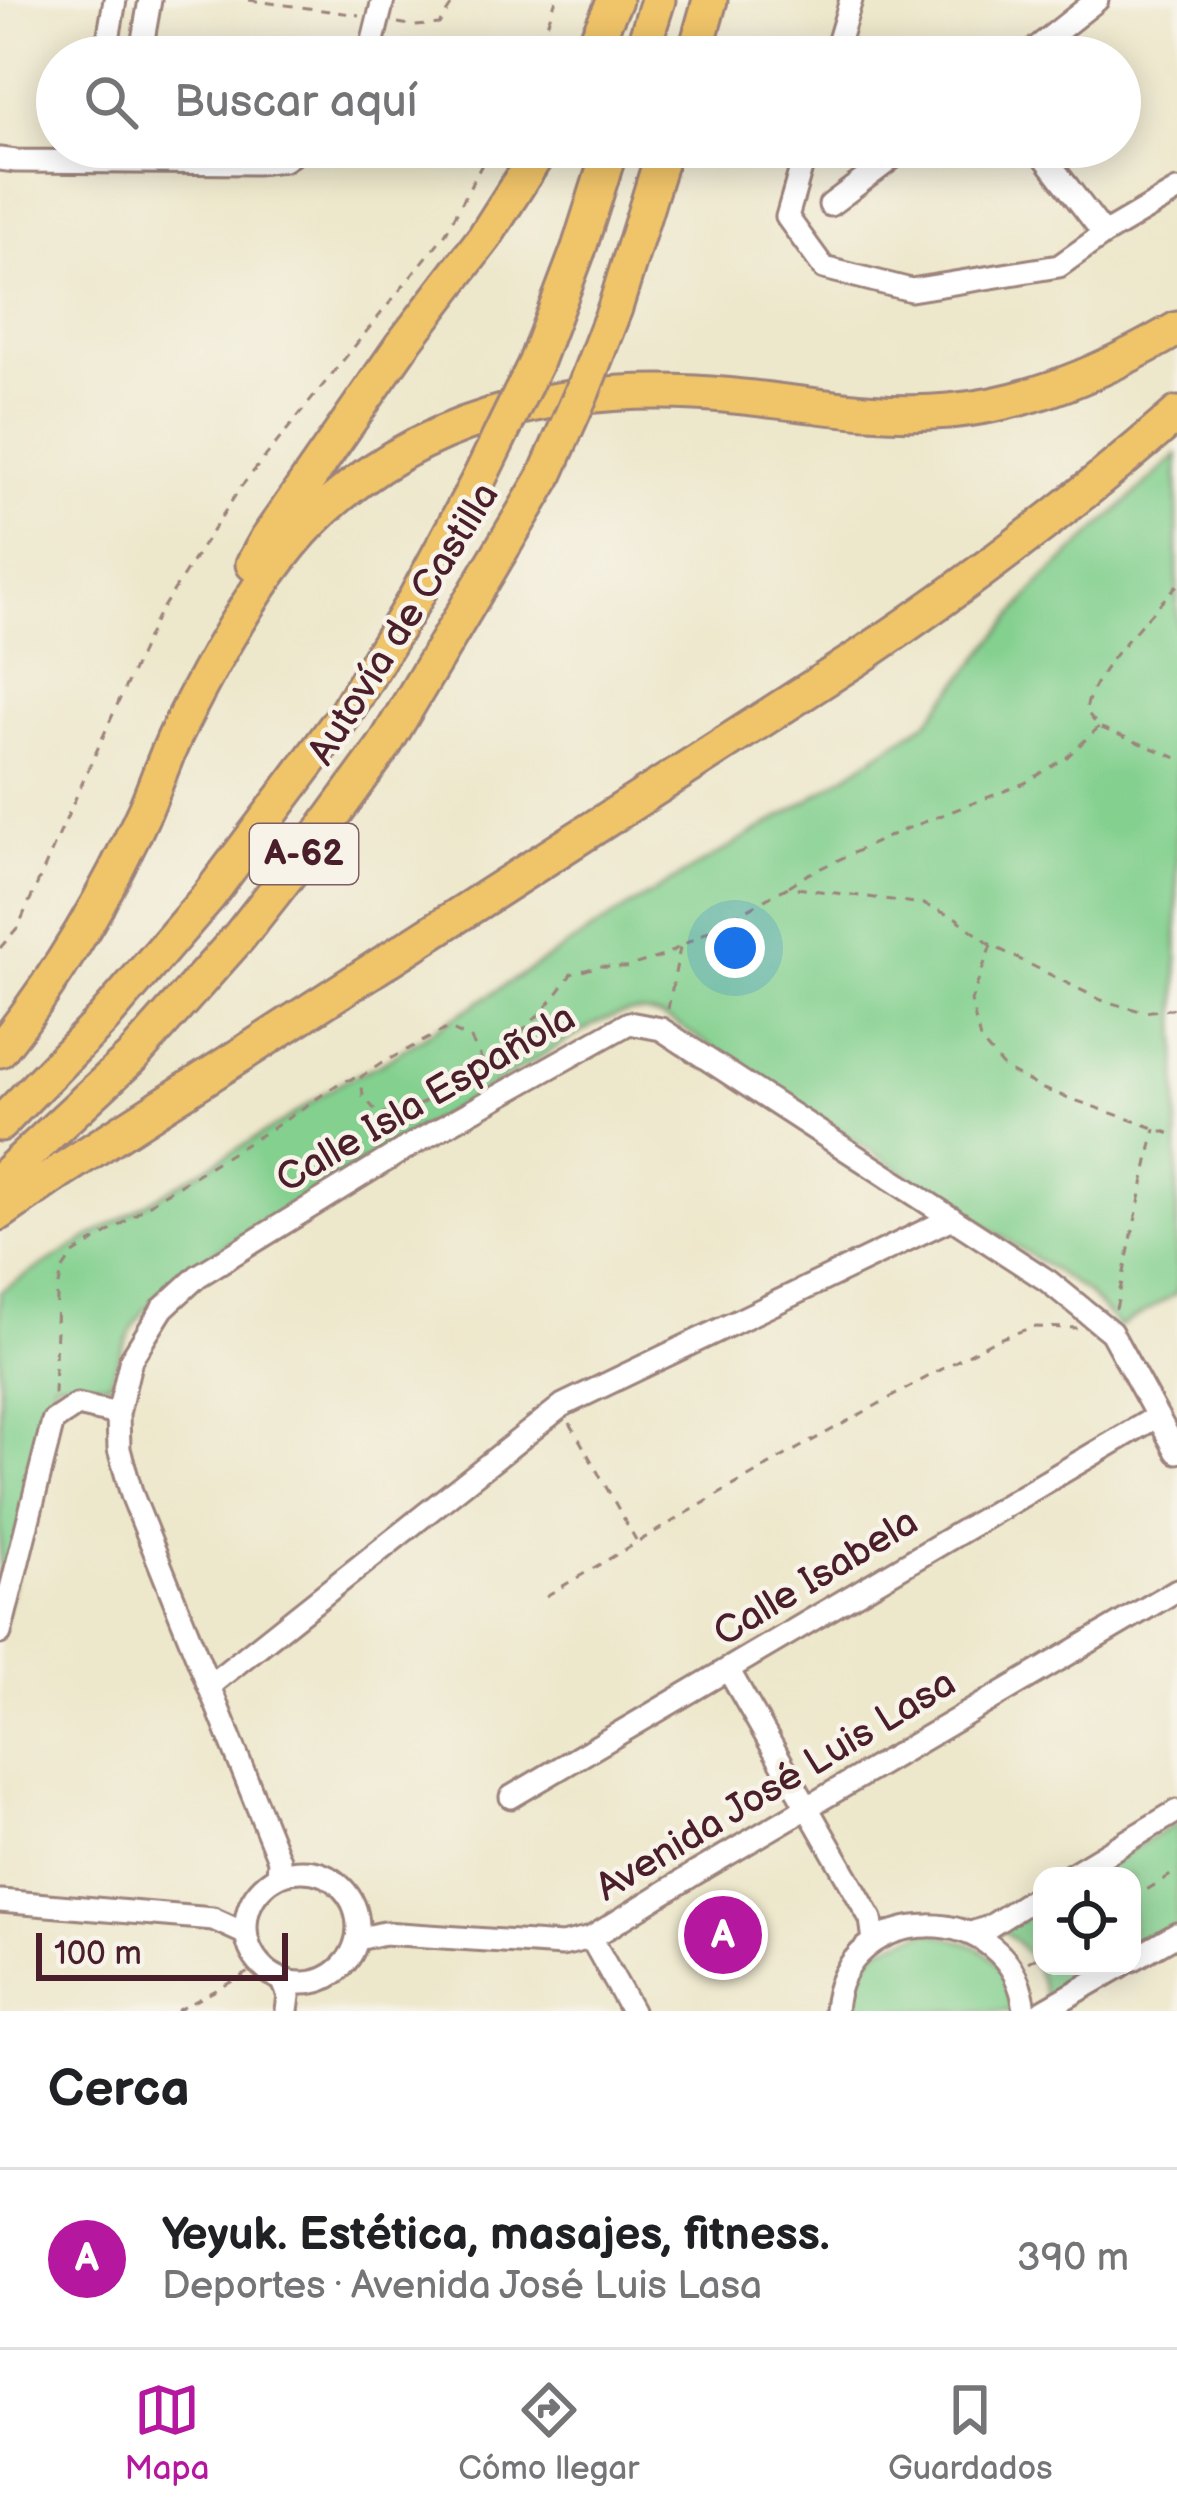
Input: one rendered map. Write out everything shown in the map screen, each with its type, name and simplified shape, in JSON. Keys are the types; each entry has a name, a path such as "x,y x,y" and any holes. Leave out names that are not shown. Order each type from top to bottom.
{"highway":[{"path":"598,36 615,0"},
{"path":"647,36 658,0"},
{"path":"700,36 710,0"},
{"path":"0,1051 76,940 145,811 202,666 267,539 402,345 484,238 529,168"},
{"name":"Autovía de Castilla","path":"0,1124 103,1019 208,897 345,714 416,597 535,364 604,168"},
{"name":"Autovía de Castilla","path":"0,1180 133,1056 239,937 385,746 544,478 615,308 658,168"},
{"path":"179,727 264,580 297,537 334,501 384,464 468,422 552,399 630,393 694,392 907,413 972,409 1080,378 1177,329"},
{"path":"0,1213 858,658 1051,520 1177,414"},
{"path":"0,1006 20,997 76,940"},
{"path":"0,1229 101,1145"}],"street":[{"path":"109,36 115,0"},
{"path":"144,36 150,0"},
{"path":"840,36 851,0"},
{"path":"1052,36 1097,0"},
{"path":"5,163 36,160"},
{"path":"802,168 787,217 824,268 911,290 1059,266 1177,191"},
{"path":"830,205 879,168"},
{"path":"1053,168 1103,234"},
{"name":"Calle Isla Española","path":"283,1869 132,1495 119,1449 118,1414 130,1359 163,1308 199,1276 406,1148 628,1023 662,1029"},
{"path":"662,1029 1048,1281 1111,1332 1177,1452"},
{"path":"210,1685 563,1405 952,1218"},
{"path":"0,1633 53,1421 77,1405 118,1414"},
{"name":"Calle Isabela","path":"511,1797 1156,1418"},
{"name":"Avenida José Luis Lasa","path":"358,1930 562,1945 590,1938 1177,1590"},
{"path":"729,1671 878,1931"},
{"path":"1084,1867 1177,1811"},
{"path":"283,1869 309,1871 336,1881 354,1903 358,1930 352,1954 336,1972 290,1992 262,1966 246,1934 251,1903 283,1869"},
{"path":"982,1934 1033,1898"},
{"path":"0,1901 213,1919 246,1934"},
{"path":"213,1919 251,1903"},
{"path":"835,2011 836,1995 853,1962 878,1931 932,1924 982,1934 1013,1971 1028,2011"},
{"path":"1141,1955 1177,1934"},
{"path":"590,1938 632,2011"},
{"path":"1043,2011 1105,1975"}],"path":[{"path":"249,0 375,12 416,26 439,24 454,0"},
{"path":"543,36 556,0"},
{"path":"0,948 28,905 156,618 240,488 446,233 480,168"},
{"path":"1177,585 1099,678 1086,711 1099,727 1177,758"},
{"path":"362,1077 363,1096 377,1112 400,1114 521,1033 553,1002 571,974 600,966 626,967 663,956 808,874 896,833 1024,783 1067,757 1099,727"},
{"path":"788,887 923,904 956,918 991,945 1101,1000 1144,1012 1177,1008"},
{"path":"991,945 971,1001 980,1040 1004,1068 1043,1089 1177,1136"},
{"path":"662,1029 680,946"},
{"path":"53,1421 57,1296 62,1270 73,1254 340,1082 362,1077 448,1028 471,1040 483,1062"},
{"path":"546,1596 777,1460 993,1341 1033,1328 1111,1332 1155,1130"},
{"path":"563,1405 574,1433 638,1542"},
{"path":"1141,1893 1177,1871"},
{"path":"177,2011 262,1966"}],"green space":[{"path":"1177,455 1177,1293 1119,1327 1088,1293 674,1022 643,1012 616,1016 595,1024 182,1275 139,1317 110,1383 54,1381 53,1421 0,1633 0,1291 281,1123 341,1082 382,1063 927,722 1040,583"},
{"path":"1177,1823 1177,1926 1141,1947 1141,1867 1103,1867"},
{"path":"1033,1908 1033,1965 1017,1943 999,1928"},
{"path":"928,1931 988,1954 1018,2011 841,2011 846,1987 879,1947"},
{"path":"1037,1975 1094,1975 1047,2003"}],"place":[{"name":"Yeyuk. Estética, masajes, fitness.","path":"723,1935"}]}
